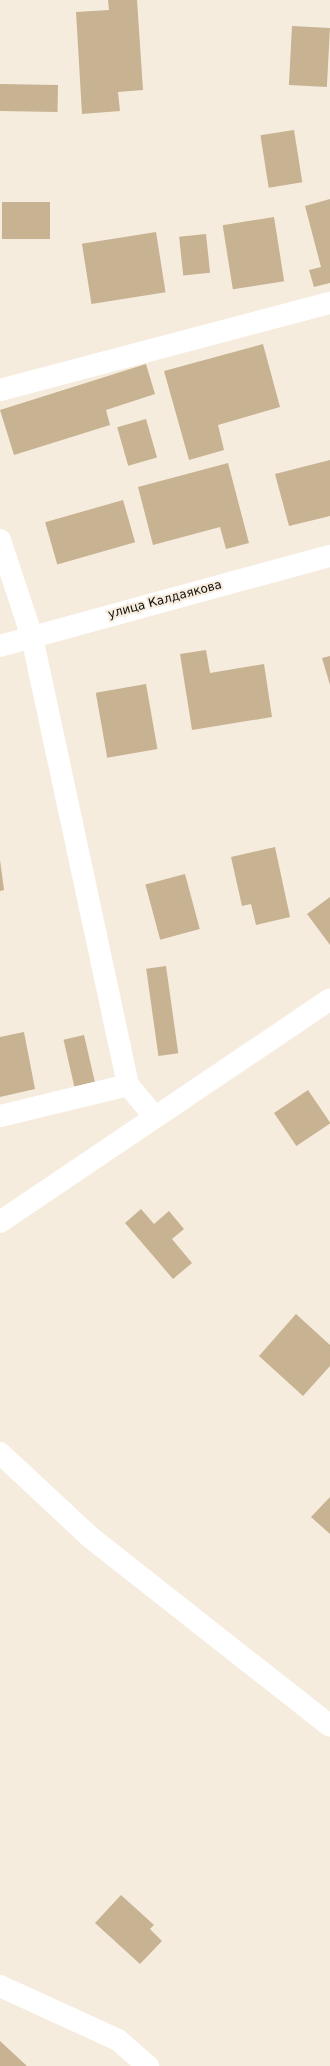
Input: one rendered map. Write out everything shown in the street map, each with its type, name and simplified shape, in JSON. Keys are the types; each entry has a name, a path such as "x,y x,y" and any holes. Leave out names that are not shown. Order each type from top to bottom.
{"street":[{"path":"0,390 330,303"},
{"path":"0,540 32,637 128,1086 154,1116"},
{"name":"улица Калдаякова","path":"0,646 330,556"},
{"path":"0,1222 154,1116 330,999"},
{"path":"0,1116 128,1086"},
{"path":"0,1453 90,1537 330,1726"},
{"path":"0,1986 118,2040 148,2066"}],"building":[{"path":"108,0 137,0 143,90 118,92 120,111 82,114 76,12 109,10"},
{"path":"292,26 330,28 327,87 289,85"},
{"path":"0,84 58,85 58,112 0,111"},
{"path":"294,130 302,182 269,188 260,135"},
{"path":"330,199 330,283 314,287 309,270 321,267 305,206"},
{"path":"2,202 50,202 50,239 2,239"},
{"path":"274,217 284,281 233,289 223,225"},
{"path":"156,232 166,292 91,304 82,244"},
{"path":"206,234 210,273 183,276 179,237"},
{"path":"263,344 280,407 218,425 224,450 189,460 164,371"},
{"path":"146,364 155,394 106,410 110,425 14,455 0,410"},
{"path":"146,419 157,457 128,466 117,427"},
{"path":"330,460 330,516 289,526 275,474"},
{"path":"228,463 249,543 226,549 220,527 153,545 138,487"},
{"path":"123,500 135,542 57,565 45,522"},
{"path":"206,650 210,673 264,664 272,717 192,730 180,654"},
{"path":"330,656 330,685 322,658"},
{"path":"146,684 157,749 107,758 96,693"},
{"path":"275,847 290,917 256,925 251,904 242,906 231,857"},
{"path":"0,860 4,890 0,891"},
{"path":"185,874 200,929 160,940 145,885"},
{"path":"330,897 330,945 307,914"},
{"path":"166,966 178,1053 158,1056 146,969"},
{"path":"24,1032 35,1089 0,1097 0,1037"},
{"path":"84,1035 95,1082 74,1086 64,1040"},
{"path":"308,1090 330,1123 296,1146 274,1113"},
{"path":"141,1209 154,1224 169,1211 184,1229 172,1239 192,1263 173,1279 125,1223"},
{"path":"296,1314 330,1345 330,1366 303,1396 259,1356"},
{"path":"330,1497 330,1534 311,1517"},
{"path":"121,1895 154,1925 150,1929 162,1941 140,1964 95,1923"},
{"path":"0,2041 27,2066 0,2066"}]}
